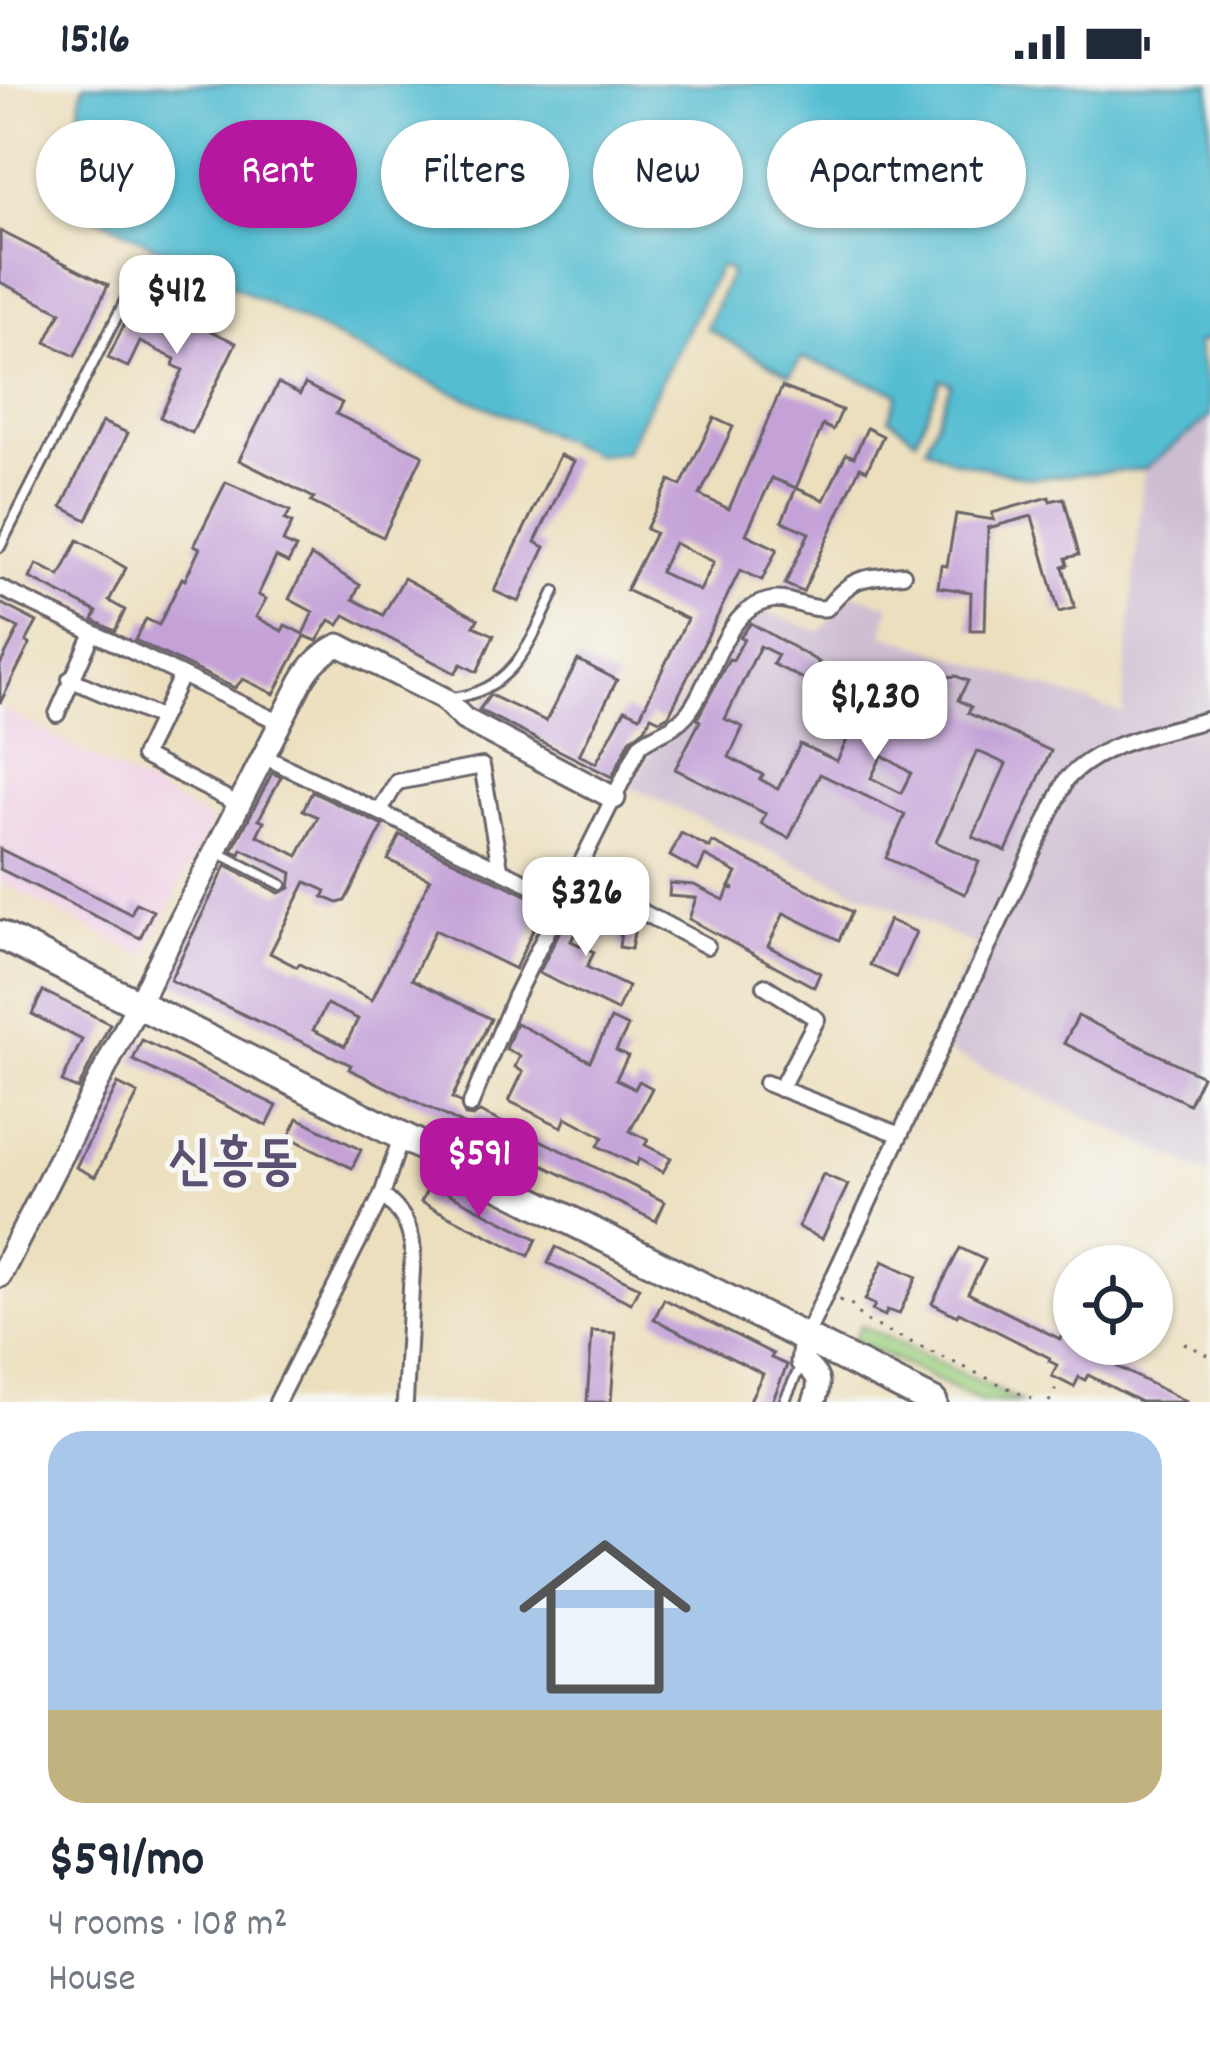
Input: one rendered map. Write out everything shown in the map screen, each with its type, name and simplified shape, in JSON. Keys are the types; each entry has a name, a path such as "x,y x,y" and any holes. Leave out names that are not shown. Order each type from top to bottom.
{"highway":[{"path":"0,935 400,1137 804,1350 933,1402"}],"street":[{"path":"470,1106 515,996 640,745 653,734 667,732 688,713 736,621 755,605 777,598 816,610 827,608 844,586 858,578 903,574"},
{"path":"0,588 281,724"},
{"path":"57,715 92,635"},
{"path":"0,1276 311,664 339,645 443,698 464,719 614,799"},
{"path":"181,676 143,756 240,805"},
{"path":"70,680 160,718"},
{"path":"814,1402 820,1386 804,1350 826,1295 1066,780 1085,760 1210,719"},
{"path":"265,758 500,868 565,892 633,907 707,946"},
{"path":"380,812 397,782 482,766 500,868"},
{"path":"765,986 817,1019 773,1086 898,1134"},
{"path":"277,1402 382,1195 400,1137"},
{"path":"382,1195 401,1211 413,1250 404,1402"}],"lane":[{"path":"0,548 139,274"},
{"path":"443,698 465,696 509,676 554,591"},
{"path":"215,851 283,885"},
{"path":"784,1402 804,1350"}],"path":[{"path":"826,1295 852,1305 862,1319 1038,1402"},
{"path":"1184,1342 1210,1356"},
{"path":"1049,1402 1060,1380"}],"shaded area":[{"path":"1210,417 1210,1175 929,1043 976,946 630,787 740,602 820,632 852,594 890,605 883,634 1122,713 1144,469"},
{"path":"0,707 212,821 145,957 0,882"}],"green space":[{"path":"861,1325 1022,1402 982,1402 853,1340"}],"water":[{"path":"84,84 1210,84 1210,339 1197,343 1210,396 1210,417 1144,469 1030,478 952,460 926,447 951,383 941,379 916,439 889,418 898,393 802,358 790,375 706,328 731,272 720,266 625,452 595,455 372,356 119,228 175,228 175,120 80,120"}],"building":[{"path":"0,231 108,285 75,356 46,342 61,312 0,282"},
{"path":"138,296 236,343 192,433 160,417 183,370 173,365 175,359 140,342 128,367 108,358"},
{"path":"278,383 300,394 305,384 342,403 336,414 423,455 383,537 239,460"},
{"path":"782,387 842,410 833,430 823,425 796,488 772,478 746,534 777,549 762,580 740,570 669,715 660,720 651,716 630,740 612,777 479,710 490,695 546,721 578,660 617,680 579,755 596,763 625,709 640,716 687,619 626,590 655,533 646,529 670,480 681,486 714,418 733,427 700,495 729,509","holes":["674,543 714,562 700,591 660,572"]},
{"path":"102,422 128,433 87,520 62,507"},
{"path":"867,428 883,436 867,470 860,467 803,592 785,584 809,533 782,521 796,488 824,500 846,454 854,457"},
{"path":"560,455 574,461 535,542 545,547 519,602 494,591"},
{"path":"226,482 290,511 285,520 292,523 283,542 296,548 288,563 276,557 258,595 266,599 256,617 282,631 285,625 303,634 313,612 289,599 311,556 360,585 353,599 383,615 404,578 478,619 474,626 494,635 477,672 461,664 455,673 345,615 339,625 330,620 317,641 305,636 274,694 243,679 235,688 135,640 146,619 159,625 182,578 185,580 200,548 194,545"},
{"path":"1049,497 1050,501 1064,498 1079,555 1066,558 1068,565 1063,567 1075,608 1059,612 1032,516 988,528 985,630 970,630 971,592 938,587 941,565 947,566 956,514 994,520 992,513"},
{"path":"78,540 126,568 109,601 125,610 115,631 93,620 97,612 30,578 37,564 60,576"},
{"path":"0,603 37,622 0,703 0,665 19,628 0,619"},
{"path":"751,623 819,662 809,682 773,664 778,655 760,646 725,719 743,727 729,757 778,789 800,744 837,761 847,740 820,726 826,714 877,739 886,721 835,696 845,675 930,711 947,677 956,676 968,681 958,700 971,707 968,713 1051,751 1006,851 973,837 1006,764 977,751 936,842 979,862 965,894 886,858 905,815 820,774 789,838 761,824 766,814 675,769 697,719 744,639 740,637","holes":["882,755 911,773 901,793 871,778"]},
{"path":"272,773 281,777 259,819 264,821 257,835 298,856 318,817 303,810 312,792 383,826 345,901 323,897 326,891 306,882 270,953 372,1000 430,879 388,860 400,835 545,904 515,969 435,930 412,979 491,1019 452,1098 460,1102 465,1116 480,1112 505,1124 497,1141 349,1069 351,1065 170,980 226,866 279,893 290,888 292,873 242,849 240,854 232,851","holes":["327,1004 358,1019 345,1046 313,1030"]},
{"path":"681,833 710,848 712,842 852,912 839,940 784,913 768,946 820,973 814,987 689,919 696,898 669,896 670,883 694,885 724,900 729,888 735,889 730,887 737,873 705,856 698,871 670,856"},
{"path":"0,849 131,914 136,903 153,911 140,938 0,869"},
{"path":"575,900 636,921 631,949 619,947 622,923 586,911 571,941 594,952 587,967 628,987 617,1011 539,973"},
{"path":"889,920 916,932 896,977 870,965"},
{"path":"43,991 110,1024 78,1089 62,1082 82,1040 32,1014"},
{"path":"1078,1016 1202,1076 1189,1104 1064,1043"},
{"path":"611,1019 628,1027 616,1050 628,1056 616,1079 635,1089 639,1081 652,1088 630,1131 671,1158 663,1172 598,1146 603,1137 566,1117 562,1127 509,1101 523,1072 515,1067 520,1056 506,1049 516,1023 590,1061"},
{"path":"142,1040 277,1106 267,1126 133,1060"},
{"path":"118,1084 138,1094 95,1177 76,1167"},
{"path":"298,1118 361,1150 352,1168 289,1137"},
{"path":"530,1135 665,1202 656,1221 520,1154"},
{"path":"823,1174 848,1185 822,1239 798,1227"},
{"path":"430,1184 537,1239 529,1256 421,1202"},
{"path":"556,1247 639,1287 631,1303 548,1263"},
{"path":"960,1248 985,1260 968,1293 1053,1336 1053,1363 959,1312 957,1316 932,1303"},
{"path":"883,1261 917,1277 899,1314 887,1310 885,1316 865,1300"},
{"path":"664,1299 787,1365 772,1402 749,1402 763,1374 654,1319"},
{"path":"592,1331 616,1333 611,1402 587,1402"},
{"path":"1057,1365 1114,1365 1187,1402 1141,1402 1088,1375 1085,1380 1079,1377 1074,1387 1052,1376"}],"district":[{"name":"신흥동","path":"233,1166"}]}
